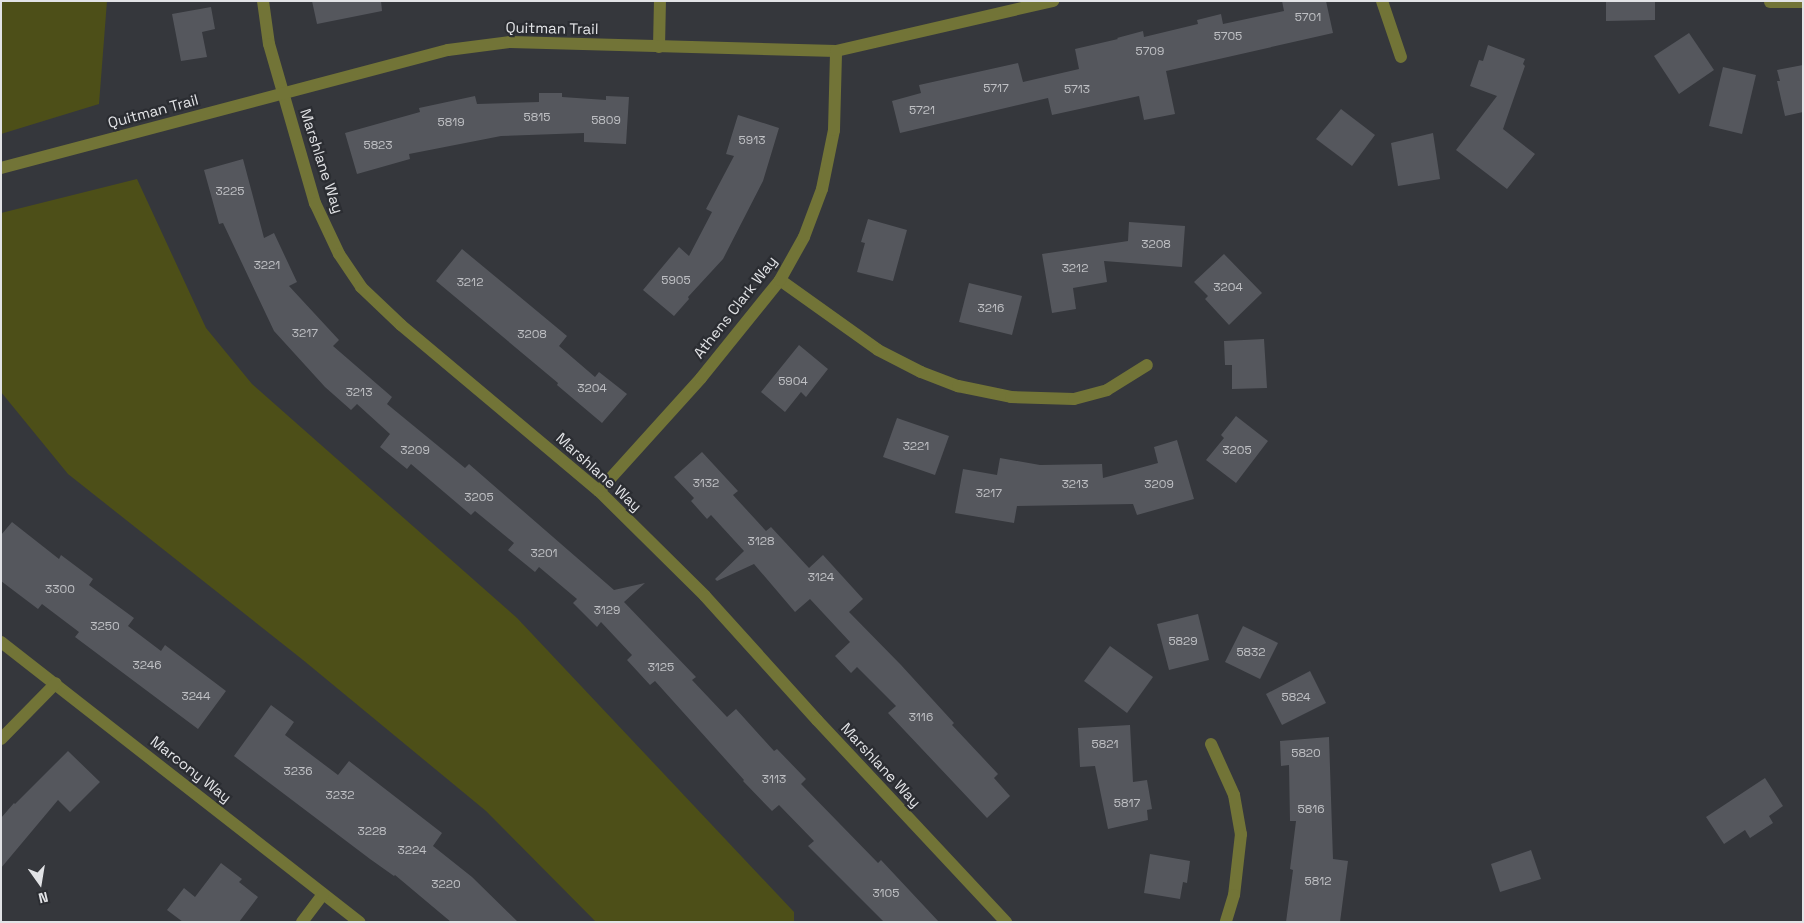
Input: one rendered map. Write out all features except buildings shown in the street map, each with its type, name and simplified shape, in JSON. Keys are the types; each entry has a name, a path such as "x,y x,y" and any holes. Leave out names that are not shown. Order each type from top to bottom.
{"street":[{"name":"Marshlane Way","path":"263,1 269,44 315,203 339,254 362,287 401,325 599,491 705,596 830,734 1006,922"},
{"path":"659,47 660,1"},
{"name":"Quitman Trail","path":"1,168 448,50 510,42 836,51 1053,1"},
{"path":"1382,1 1401,57"},
{"path":"1770,2 1803,2"},
{"name":"Athens Clark Way","path":"599,491 701,378 780,280 804,237 822,189 834,130 836,51"},
{"path":"780,280 878,350 921,372 958,386 1010,397 1074,400 1107,390 1147,365"},
{"name":"Marcony Way","path":"1,642 360,922"},
{"path":"1,739 56,683"},
{"path":"1211,744 1234,795 1241,834 1234,895 1226,922"},
{"path":"302,922 323,894"}],"shaded area":[{"path":"1,1 107,1 99,104 1,134"},
{"path":"137,179 206,328 252,384 517,618 794,912 794,922 596,922 486,811 303,660 68,474 1,392 1,213"}]}
